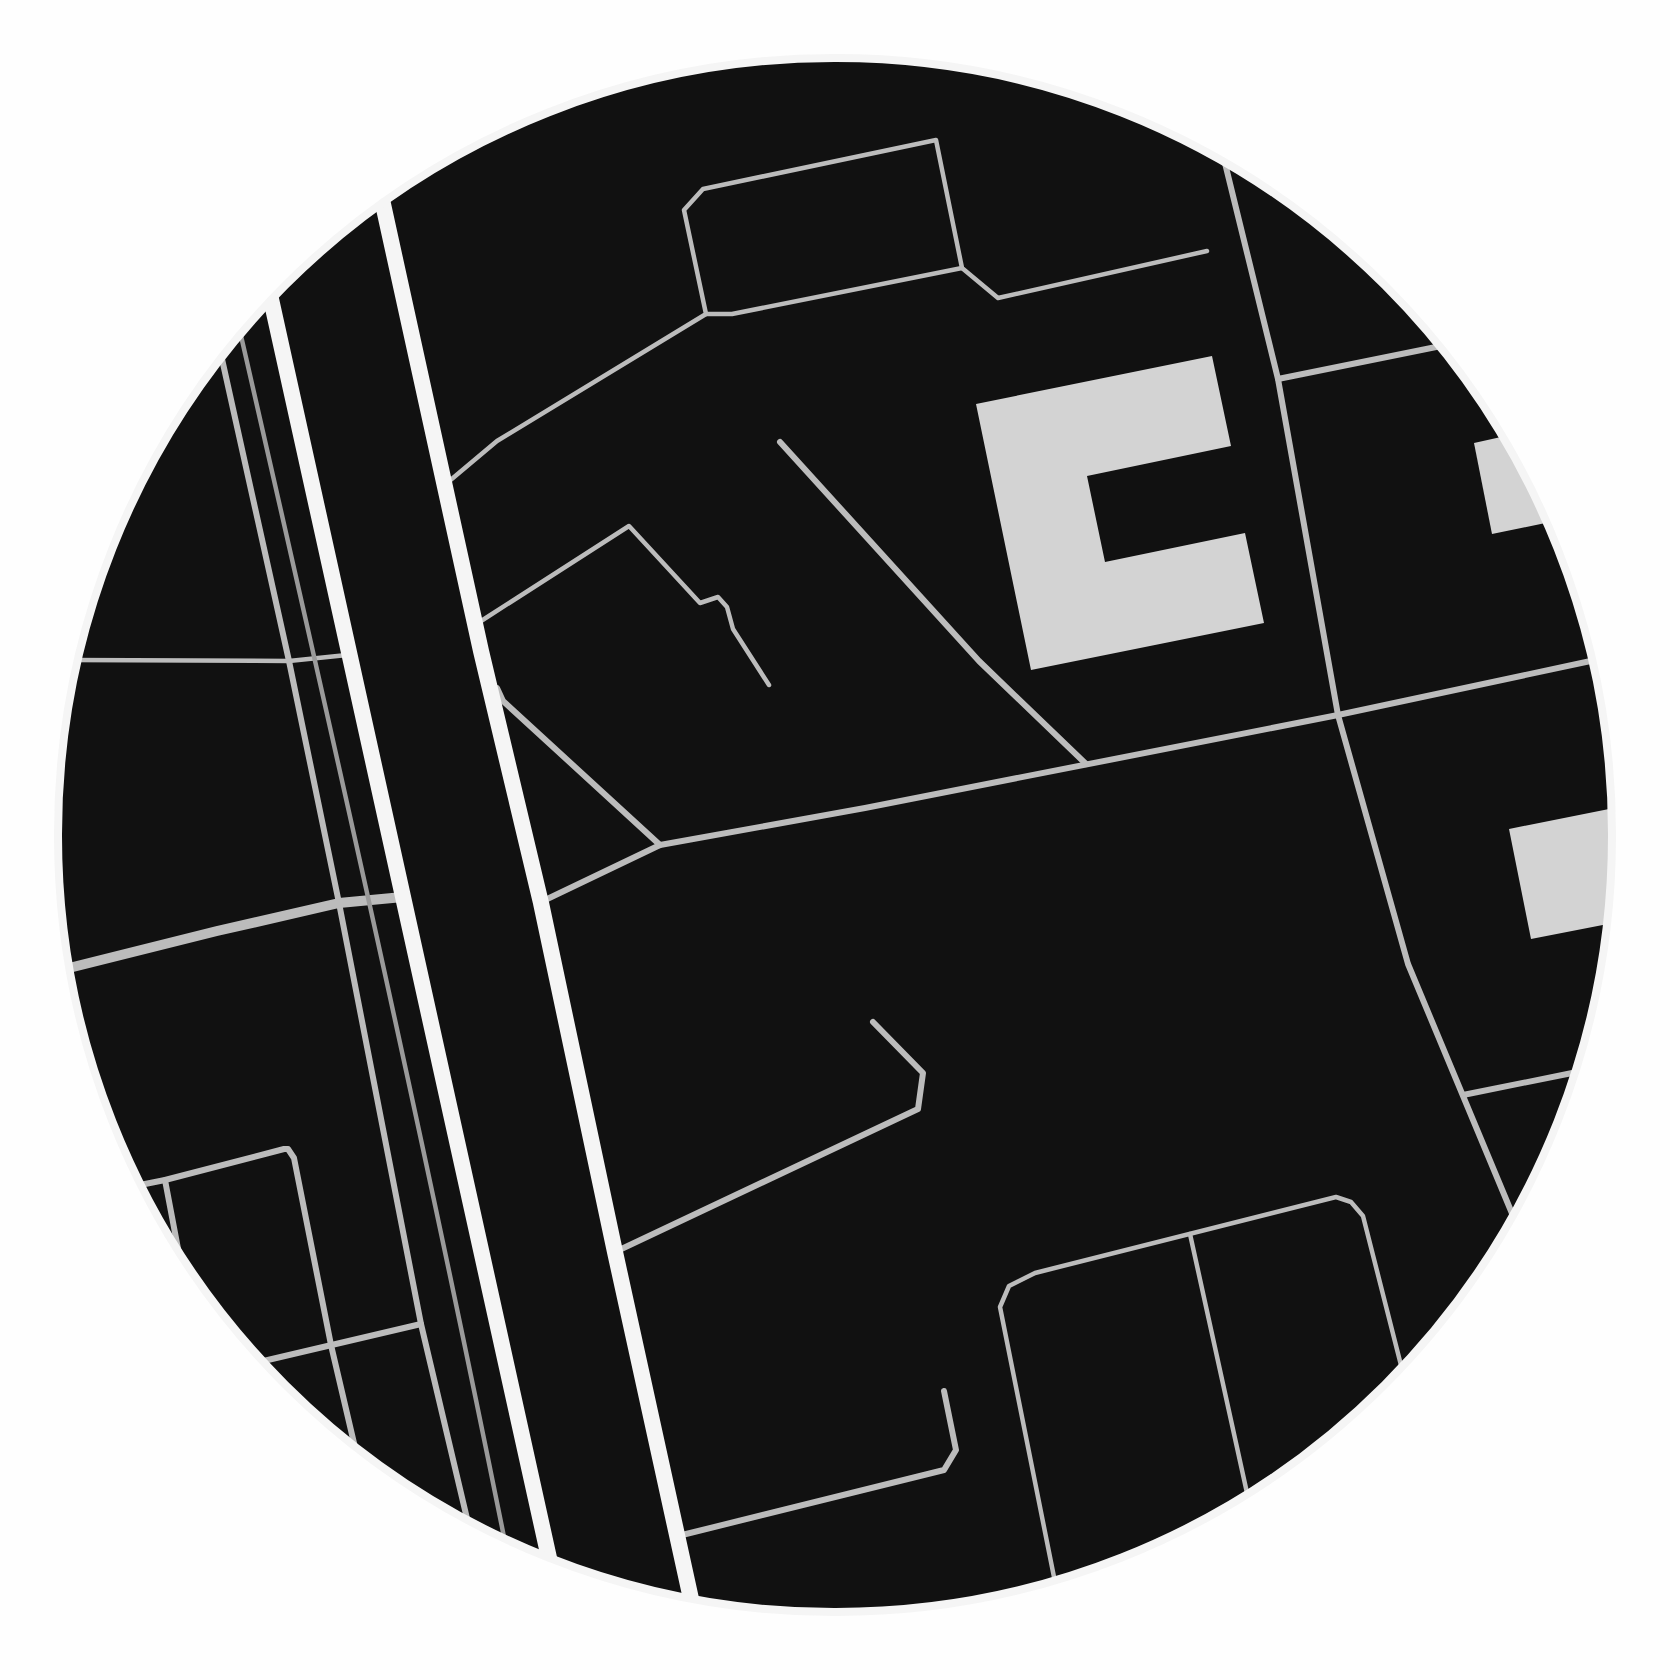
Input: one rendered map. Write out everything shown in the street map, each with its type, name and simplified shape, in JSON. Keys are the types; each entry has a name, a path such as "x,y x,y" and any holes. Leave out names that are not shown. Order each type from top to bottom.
{"highway":[{"path":"383,204 476,625 541,903 691,1598"},
{"path":"270,303 549,1556"}],"street":[{"path":"1226,165 1278,380 1338,715 1408,964 1512,1213"},
{"path":"1278,380 1438,347"},
{"path":"222,358 339,903 421,1324 467,1518"},
{"path":"780,441 978,661 1086,764"},
{"path":"482,651 503,701 660,845"},
{"path":"541,903 660,845 865,808 1338,715 1591,661"},
{"path":"70,968 339,903 403,897"},
{"path":"615,1252 918,1109 923,1072 873,1022"},
{"path":"1463,1095 1574,1073"},
{"path":"142,1185 284,1149 291,1151 331,1346 354,1445"},
{"path":"165,1180 178,1247"},
{"path":"264,1361 421,1324"},
{"path":"677,1536 944,1470 956,1450 944,1391"}],"lane":[{"path":"706,314 684,210 703,189 936,140 962,268 998,298 1208,251"},
{"path":"445,485 497,441 706,314 732,314 962,268"},
{"path":"476,625 629,526 700,603 718,597 727,607 733,629 769,685"},
{"path":"79,660 289,662 350,654"},
{"path":"1054,1579 1000,1307 1010,1286 1035,1273 1336,1197 1352,1202 1363,1216 1401,1366"},
{"path":"1190,1234 1247,1493"}],"building":[{"path":"1212,356 1231,446 1087,476 1105,562 1245,533 1264,623 1031,670 976,404"},
{"path":"1501,437 1545,523 1492,534 1474,443"},
{"path":"1611,809 1610,886 1606,924 1531,939 1509,829"}],"railway":[{"path":"241,335 410,1089 504,1536"}]}
